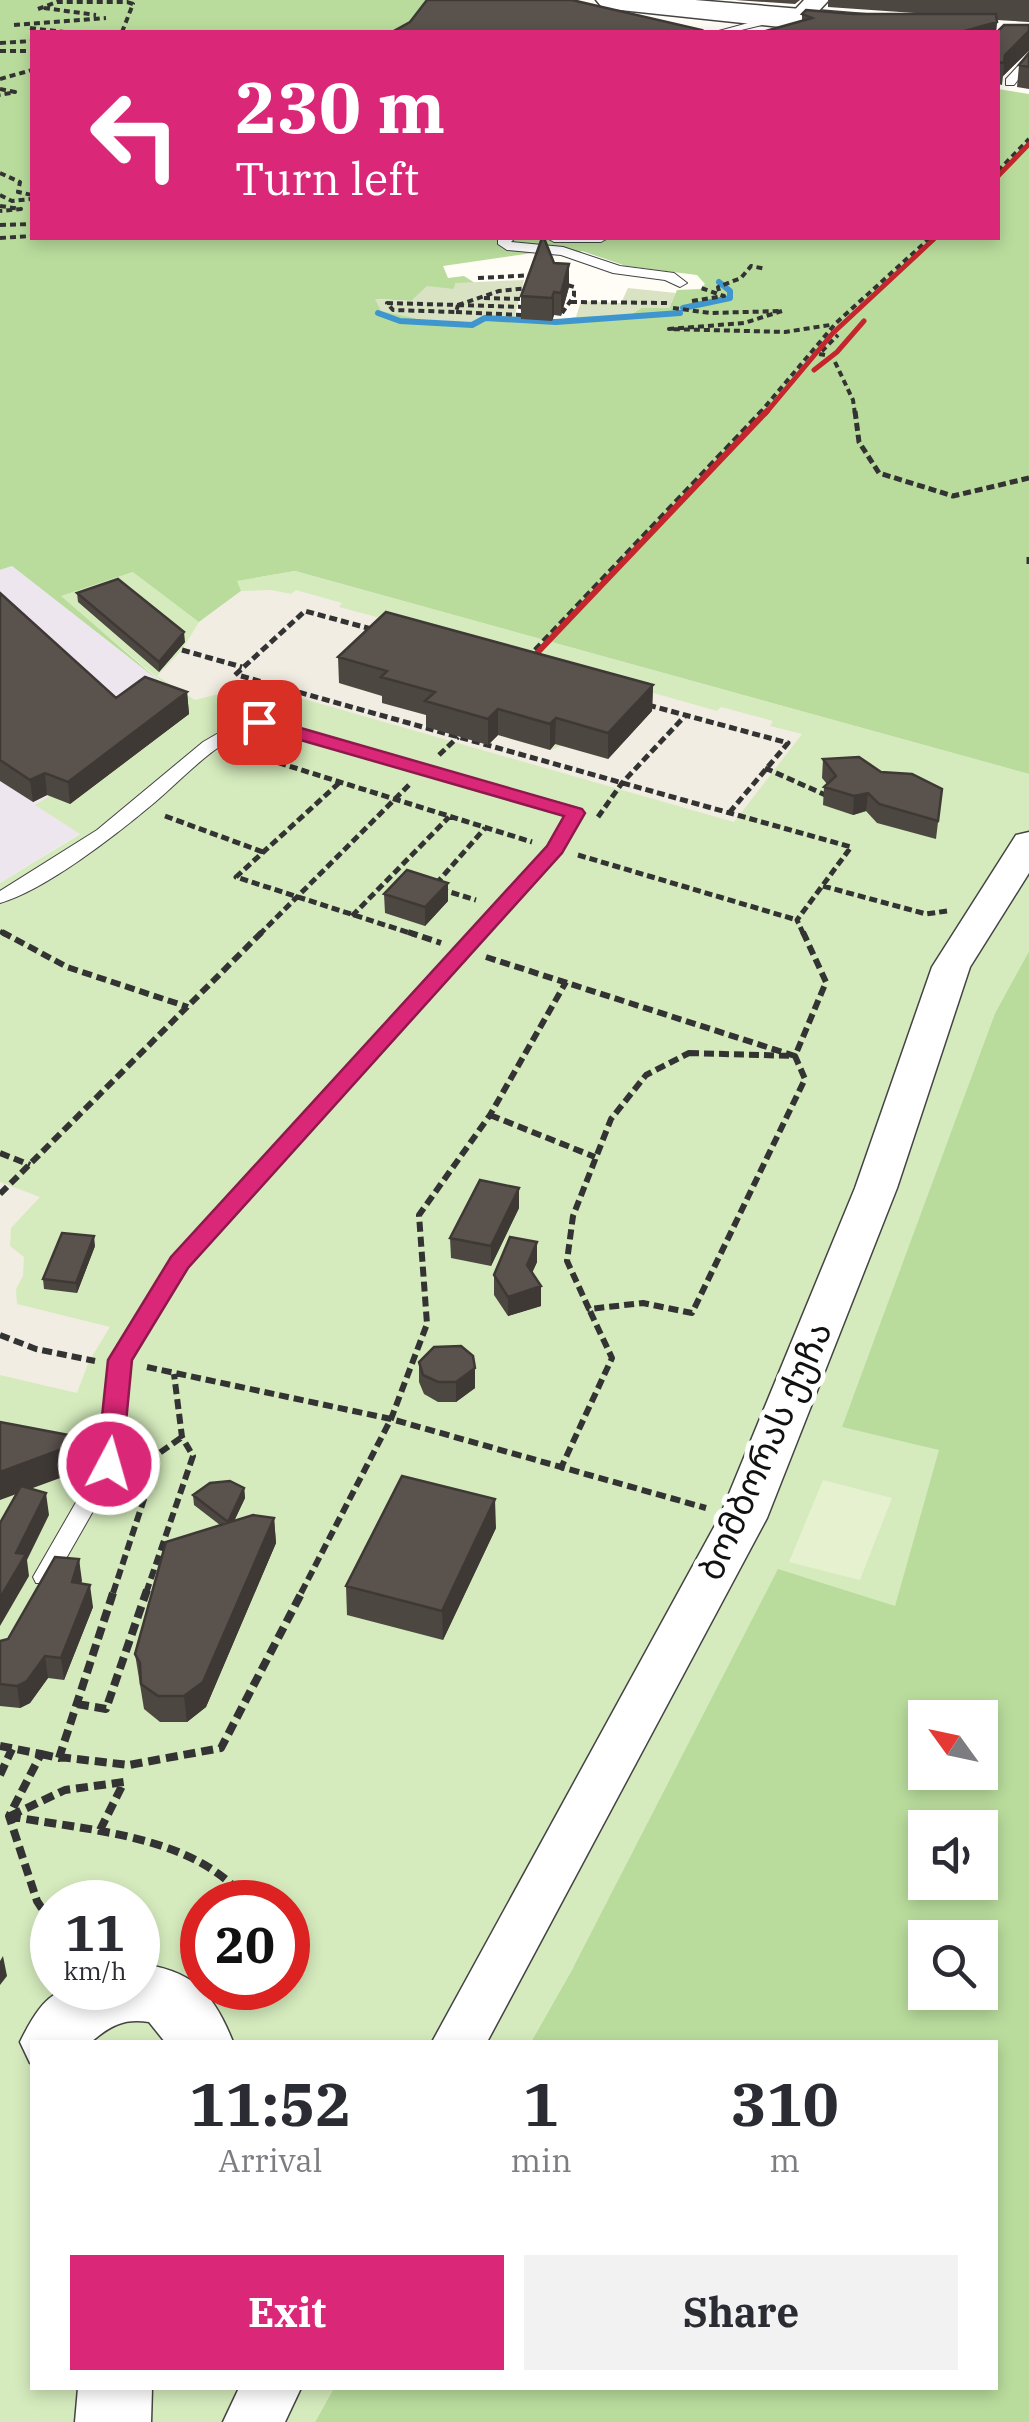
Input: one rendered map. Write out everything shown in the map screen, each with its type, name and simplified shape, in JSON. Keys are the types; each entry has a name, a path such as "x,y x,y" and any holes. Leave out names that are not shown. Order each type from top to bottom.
{"street":[{"path":"611,0 901,25"},
{"name":"ბომბორას ქუჩა","path":"460,2040 743,1518 876,1188 951,967 1029,843"},
{"path":"55,2040 65,2022 82,2006 124,1991 166,1997 182,2008 194,2024 198,2040"},
{"path":"112,2422 115,2390"},
{"path":"253,2422 271,2390"}],"lane":[{"path":"732,30 795,18"},
{"path":"1010,82 1024,42"},
{"path":"505,240 507,246 562,251 618,270 670,276 680,283"},
{"path":"229,693 234,726"},
{"path":"0,898 52,872 139,807 234,726 259,722 575,813 555,849 180,1263 120,1360 109,1464 30,1601"}],"path":[{"path":"50,30 14,25 106,18 64,8 38,8 58,2 125,1 133,4 123,30"},
{"path":"0,43 30,41"},
{"path":"0,51 30,52"},
{"path":"0,78 30,70"},
{"path":"1000,168 1029,139"},
{"path":"0,173 20,182 18,192 30,196"},
{"path":"0,195 21,210 0,208"},
{"path":"12,200 30,197"},
{"path":"0,225 30,224"},
{"path":"0,238 30,236"},
{"path":"535,650 786,386 828,331 928,240"},
{"path":"702,288 721,288 741,278 751,266 766,269"},
{"path":"458,305 499,290 528,288 534,284 532,278 550,276"},
{"path":"557,282 574,286 562,313"},
{"path":"523,310 387,303 392,310 520,315 523,310 528,288"},
{"path":"721,288 724,296 676,304 673,308 782,311 776,316 669,329 671,332 785,332 821,324 830,326"},
{"path":"478,298 525,300"},
{"path":"570,302 669,303"},
{"path":"456,312 458,305"},
{"path":"825,356 820,354 838,334"},
{"path":"835,362 853,400 859,442 879,473 953,496 1029,478"},
{"path":"1029,557 1029,564"},
{"path":"229,693 228,681 305,611 381,632"},
{"path":"182,650 244,667"},
{"path":"235,674 621,786 851,847 798,920"},
{"path":"647,705 788,744 729,813"},
{"path":"621,786 685,716"},
{"path":"215,743 798,920 826,982 795,1056 805,1079 692,1314 643,1303 588,1308"},
{"path":"765,768 832,797"},
{"path":"340,783 236,877 795,1056"},
{"path":"0,1194 403,790"},
{"path":"352,916 449,817"},
{"path":"178,820 263,852"},
{"path":"426,894 485,828"},
{"path":"392,874 405,878"},
{"path":"823,886 926,914"},
{"path":"433,887 499,907"},
{"path":"0,931 66,969 188,1007"},
{"path":"0,1746 129,1765 220,1748 390,1419 427,1324 418,1215 490,1114 566,982"},
{"path":"560,1470 612,1358 567,1261 573,1216 611,1119 646,1076 689,1053 795,1056"},
{"path":"490,1114 595,1157"},
{"path":"0,1153 30,1165"},
{"path":"0,1335 89,1361"},
{"path":"76,1704 106,1708 192,1456 182,1438 174,1374 390,1419 560,1470 743,1518"},
{"path":"109,1464 148,1461 182,1438"},
{"path":"59,1757 150,1481 148,1461"},
{"path":"0,1775 12,1749"},
{"path":"30,1882 9,1816 41,1754"},
{"path":"98,1834 129,1765"},
{"path":"9,1816 65,1790 124,1782"},
{"path":"9,1816 174,1850 209,1864 233,1880"}],"shaded area":[{"path":"12,566 163,684 81,777 36,805 81,833 0,883 0,570"},
{"path":"296,590 342,603 339,607 451,637 457,632 602,670 597,677 717,711 721,707 773,721 770,726 802,734 734,822 255,685 195,700 157,676 182,650 199,622 241,591 291,594","holes":["340,684 651,712 550,750 498,735 488,745 388,697"]},
{"path":"0,1182 40,1197 11,1228 10,1246 24,1257 23,1276 16,1289 17,1304 110,1327 89,1361 77,1393 0,1375"}],"green space":[{"path":"0,0 485,0 432,30 30,30 30,240 1000,240 1000,89 1029,94 1029,774 295,571 237,581 241,591 199,622 133,572 61,596 163,684 12,566 0,570","holes":["582,251 626,266 697,275 705,284 700,289 677,290 669,308 641,308 630,315 593,314 552,321 482,316 472,323 417,319 377,299 411,301 439,289 454,289 456,283 475,283 464,276 448,278 443,266 539,252 573,256"]},
{"path":"524,280 514,319 482,316 472,323 418,319 381,311 375,299 411,301 427,286 454,289 456,283"},
{"path":"628,288 676,293 669,308 641,308 630,315 576,317 581,301 621,303"},
{"path":"295,571 1029,774 1029,951 995,1013 843,1427 940,1449 895,1607 573,1968 532,2040 30,2040 30,2390 333,2390 315,2422 0,2422 0,883 80,834 35,805 80,777 77,746 163,683 60,596 133,572 236,581"},
{"path":"1029,951 1029,2422 315,2422 333,2390 998,2390 998,2040 532,2040 778,1569 895,1606 939,1450 842,1427 995,1013"},
{"path":"823,1480 892,1498 860,1580 789,1562"}],"building":[{"path":"427,0 572,0 702,30 396,30 410,22"},
{"path":"806,10 853,14 996,14 997,22 968,30 769,30 812,18 802,14"},
{"path":"1004,25 1029,25 1029,31 1005,55 1004,63 1000,62 999,30"},
{"path":"1029,53 1029,67 1019,65"},
{"path":"541,240 545,240 554,263 569,264 561,293 554,292 552,298 521,296"},
{"path":"118,579 184,632 159,662 77,593"},
{"path":"0,593 116,698 145,677 187,692 68,782 45,773 30,780 0,760"},
{"path":"386,612 653,685 608,733 556,718 550,724 498,709 488,719 425,701 435,692 381,677 387,671 338,657"},
{"path":"859,757 881,772 912,774 942,789 938,821 879,804 868,793 854,796 824,787 836,776 823,759"},
{"path":"407,870 448,883 425,907 384,894"},
{"path":"480,1180 519,1188 491,1246 450,1238"},
{"path":"62,1233 94,1236 76,1283 43,1279"},
{"path":"510,1237 537,1242 527,1265 541,1286 508,1297 494,1275"},
{"path":"461,1346 473,1356 475,1368 456,1382 438,1382 423,1375 419,1362 434,1347"},
{"path":"0,1422 89,1439 0,1472"},
{"path":"402,1476 495,1499 442,1611 346,1586"},
{"path":"230,1481 244,1488 228,1522 193,1495 210,1483"},
{"path":"21,1486 46,1493 16,1553 26,1554 0,1598 0,1523"},
{"path":"253,1515 274,1518 203,1682 184,1696 158,1696 141,1684 140,1663 135,1654 166,1542"},
{"path":"55,1557 79,1559 72,1582 90,1585 61,1658 45,1656 27,1681 17,1686 0,1684 0,1641 8,1639"}],"waterway":[{"path":"683,308 730,298 730,291 719,282"},
{"path":"378,313 400,321 472,325 485,318 556,322 680,313"}],"railway":[{"path":"1000,174 1029,144"},
{"path":"765,414 833,333 933,240"},
{"path":"814,370 837,352 864,321"},
{"path":"538,652 767,411"}],"route":[{"path":"109,1464 120,1360 180,1263 555,849 575,813 259,722"}]}
